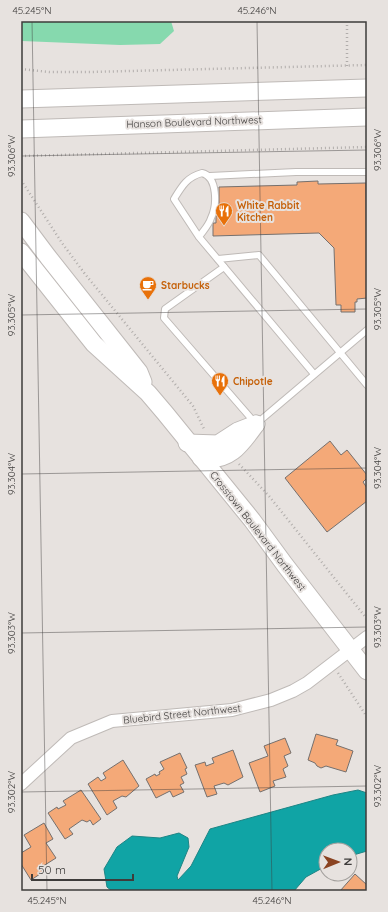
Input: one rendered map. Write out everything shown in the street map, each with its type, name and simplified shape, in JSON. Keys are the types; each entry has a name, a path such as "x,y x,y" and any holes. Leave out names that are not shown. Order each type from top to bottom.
{"street":[{"path":"21,99 367,88"},
{"path":"301,119 329,107 367,106"},
{"name":"Hanson Boulevard Northwest","path":"21,128 367,117"},
{"path":"301,119 326,127 367,127"},
{"name":"Crosstown Boulevard Northwest","path":"21,221 138,372 148,393"},
{"name":"Crosstown Boulevard Northwest","path":"21,252 94,344 148,393 252,520 367,671"},
{"path":"187,442 218,444 238,430 256,424"},
{"path":"201,458 212,460 221,459 230,455 256,424"},
{"name":"Bluebird Street Northwest","path":"21,784 71,738 112,721 232,710 254,706 293,691 367,637"}],"lane":[{"path":"314,374 199,237 174,199 190,177 202,173 210,176 296,172 367,172"},
{"path":"199,237 212,217 214,205 213,182 210,176"},
{"path":"218,260 260,255 367,385"},
{"path":"224,267 165,309 164,318 256,424 367,330"}],"path":[{"path":"347,21 348,66"},
{"path":"21,69 49,72 90,72 367,65"},
{"path":"21,156 367,147"},
{"path":"21,180 66,250 193,406 199,420 209,434"},
{"path":"237,462 269,496 367,619"},
{"path":"332,664 367,717"}],"green space":[{"path":"21,21 171,21 174,31 160,44 120,45 22,41"}],"water":[{"path":"358,790 367,793 367,851 358,854 358,842 318,842 318,870 306,877 294,891 112,891 107,887 104,869 117,847 132,836 160,838 179,833 188,838 189,847 177,876 178,880 191,866 210,829 333,795"}],"building":[{"path":"318,181 318,184 366,183 367,298 357,299 357,302 355,302 355,312 341,312 341,305 336,305 334,248 319,233 213,236 213,223 216,223 216,216 219,215 219,187 297,185 297,182"},
{"path":"330,441 341,455 347,450 367,475 367,478 363,482 367,488 367,501 327,532 285,478"},
{"path":"316,734 338,740 336,745 353,751 346,772 326,766 321,768 308,760"},
{"path":"285,738 291,753 284,756 288,766 283,769 286,777 273,781 275,786 260,792 249,763 268,756 264,746"},
{"path":"233,750 243,777 228,785 224,783 214,786 217,794 207,797 195,765 205,762 206,766 214,763 212,758"},
{"path":"180,753 187,768 185,769 187,774 181,777 184,783 180,785 184,792 173,797 170,791 156,798 146,779 155,774 156,776 160,774 159,772 164,769 160,762"},
{"path":"123,760 139,786 126,797 122,796 113,801 117,808 107,815 88,784 98,777 101,781 106,778 103,773"},
{"path":"81,790 101,819 93,825 90,820 87,822 82,820 69,829 73,834 65,839 48,813 57,807 58,809 66,805 63,801"},
{"path":"44,823 53,839 46,843 56,858 40,868 43,872 31,880 21,864 21,853 31,847 24,835"},
{"path":"358,877 367,885 367,891 340,891 348,882 358,882"}],"place":[{"name":"White Rabbit Kitchen","path":"224,226"},
{"name":"Starbucks","path":"148,300"},
{"name":"Chipotle","path":"220,396"}]}
